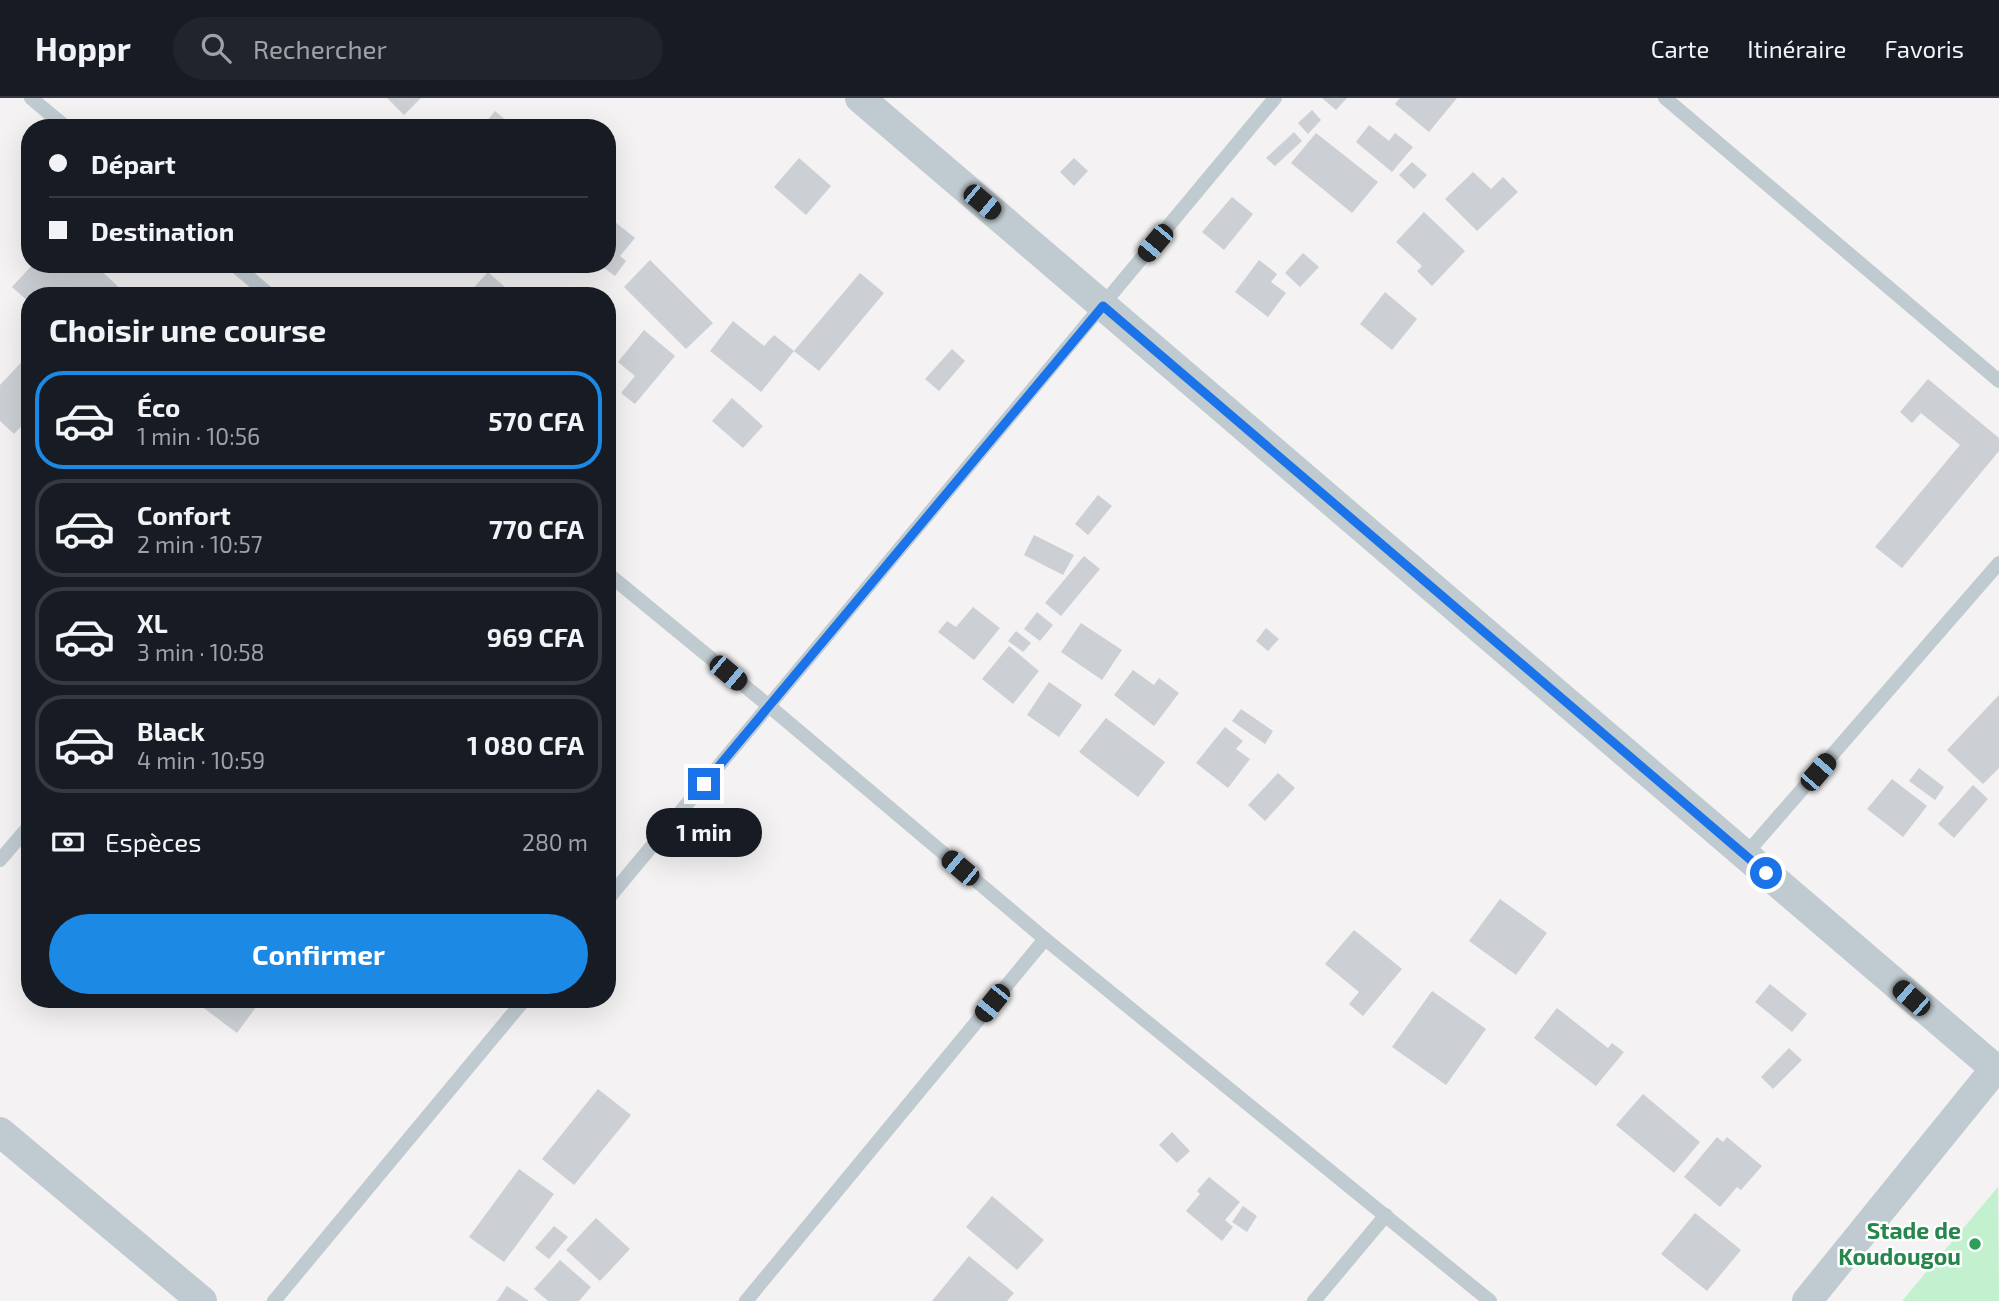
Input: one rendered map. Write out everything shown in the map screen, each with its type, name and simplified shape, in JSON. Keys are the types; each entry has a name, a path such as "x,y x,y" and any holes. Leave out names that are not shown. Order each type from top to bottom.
{"street":[{"path":"860,98 1997,1071 1808,1301"},
{"path":"0,1132 202,1301"}],"lane":[{"path":"32,98 57,119"},
{"path":"616,889 1275,98"},
{"path":"1665,98 1999,381"},
{"path":"244,273 260,287"},
{"path":"1745,855 1999,563"},
{"path":"616,580 1045,939 1490,1301"},
{"path":"0,860 21,836"},
{"path":"746,1301 1045,939"},
{"path":"274,1301 518,1008"},
{"path":"1314,1301 1386,1215"}],"green space":[{"name":"Stade de Koudougou","path":"1998,1187 1999,1301 1902,1301"}],"building":[{"path":"387,98 421,98 404,115"},
{"path":"1322,98 1347,98 1336,110"},
{"path":"1400,98 1457,98 1429,132 1395,104"},
{"path":"1312,110 1321,120 1308,134 1298,123"},
{"path":"495,111 504,119 488,119"},
{"path":"1369,125 1389,141 1395,133 1413,147 1392,172 1356,142"},
{"path":"1294,132 1302,141 1275,166 1266,158"},
{"path":"1316,133 1378,182 1352,213 1291,163"},
{"path":"799,158 831,186 806,215 774,187"},
{"path":"1074,158 1088,171 1074,186 1060,172"},
{"path":"1412,162 1427,175 1414,189 1399,175"},
{"path":"1473,172 1491,189 1503,177 1518,192 1477,231 1445,199"},
{"path":"1232,197 1253,214 1224,250 1202,232"},
{"path":"1424,212 1465,251 1432,286 1417,271 1422,266 1396,242"},
{"path":"616,223 635,238 620,256 626,261 615,276 611,273 616,273"},
{"path":"1303,253 1319,267 1300,287 1285,273"},
{"path":"650,260 713,323 686,349 624,287"},
{"path":"1259,260 1277,274 1271,282 1286,293 1268,317 1235,292"},
{"path":"25,273 104,273 118,287 21,287 21,295 12,287"},
{"path":"489,273 505,287 474,287"},
{"path":"860,273 884,293 819,371 794,351"},
{"path":"1385,292 1417,319 1392,350 1360,324"},
{"path":"733,321 764,346 774,335 794,351 761,392 710,351"},
{"path":"644,330 675,356 635,404 621,393 635,376 618,362"},
{"path":"952,349 965,361 939,391 925,379"},
{"path":"21,363 21,427 14,434 0,421 0,385"},
{"path":"1928,379 1999,438 1999,451 1902,568 1875,547 1960,445 1921,413 1912,423 1900,412"},
{"path":"732,398 763,426 743,448 712,421"},
{"path":"1098,495 1112,506 1088,535 1075,524"},
{"path":"1034,535 1074,555 1063,575 1024,555"},
{"path":"1084,556 1100,569 1061,616 1045,603"},
{"path":"973,607 1000,628 974,660 938,632 947,621 956,627"},
{"path":"1037,612 1053,625 1040,641 1024,629"},
{"path":"1081,623 1122,650 1102,680 1061,652"},
{"path":"1266,628 1279,639 1268,651 1256,641"},
{"path":"1016,631 1031,643 1023,652 1008,641"},
{"path":"1009,646 1039,671 1013,704 982,679"},
{"path":"1133,670 1154,685 1159,678 1179,693 1154,726 1114,695"},
{"path":"1049,682 1082,705 1059,737 1027,715"},
{"path":"1999,695 1999,768 1983,784 1947,750"},
{"path":"1241,709 1273,731 1265,744 1232,721"},
{"path":"1106,718 1165,762 1138,797 1079,752"},
{"path":"1225,727 1243,741 1236,749 1250,759 1228,788 1196,763"},
{"path":"1919,768 1944,787 1935,800 1909,781"},
{"path":"1278,773 1295,788 1265,821 1248,805"},
{"path":"1892,779 1927,806 1903,837 1867,809"},
{"path":"1973,785 1988,799 1954,838 1938,824"},
{"path":"1500,899 1547,933 1516,975 1469,941"},
{"path":"1354,930 1402,969 1363,1016 1349,1004 1359,992 1325,964"},
{"path":"1770,984 1807,1014 1792,1032 1755,1002"},
{"path":"1432,991 1486,1029 1446,1085 1392,1047"},
{"path":"204,1008 255,1008 237,1033"},
{"path":"1557,1008 1608,1048 1612,1043 1624,1052 1596,1086 1534,1038"},
{"path":"1789,1048 1802,1060 1773,1089 1761,1077"},
{"path":"598,1089 631,1115 574,1185 542,1159"},
{"path":"1643,1094 1700,1142 1674,1173 1616,1125"},
{"path":"1172,1132 1190,1151 1177,1163 1159,1145"},
{"path":"1717,1137 1723,1142 1727,1137 1762,1166 1741,1190 1737,1187 1720,1207 1684,1177"},
{"path":"519,1169 554,1194 504,1262 469,1237"},
{"path":"1209,1177 1240,1202 1225,1220 1233,1227 1222,1241 1186,1211"},
{"path":"992,1196 1044,1240 1017,1270 966,1227"},
{"path":"1243,1206 1257,1216 1247,1232 1232,1222"},
{"path":"1695,1213 1741,1250 1707,1291 1661,1254"},
{"path":"596,1218 630,1249 600,1281 566,1250"},
{"path":"554,1226 568,1237 549,1259 535,1248"},
{"path":"969,1256 1014,1293 1007,1301 932,1301"},
{"path":"560,1260 591,1287 579,1301 548,1301 534,1289"},
{"path":"507,1286 529,1301 497,1301"}],"place":[{"name":"Stade de Koudougou","path":"1975,1244"}],"route":[{"path":"704,784 1103,306 1766,873"}]}
